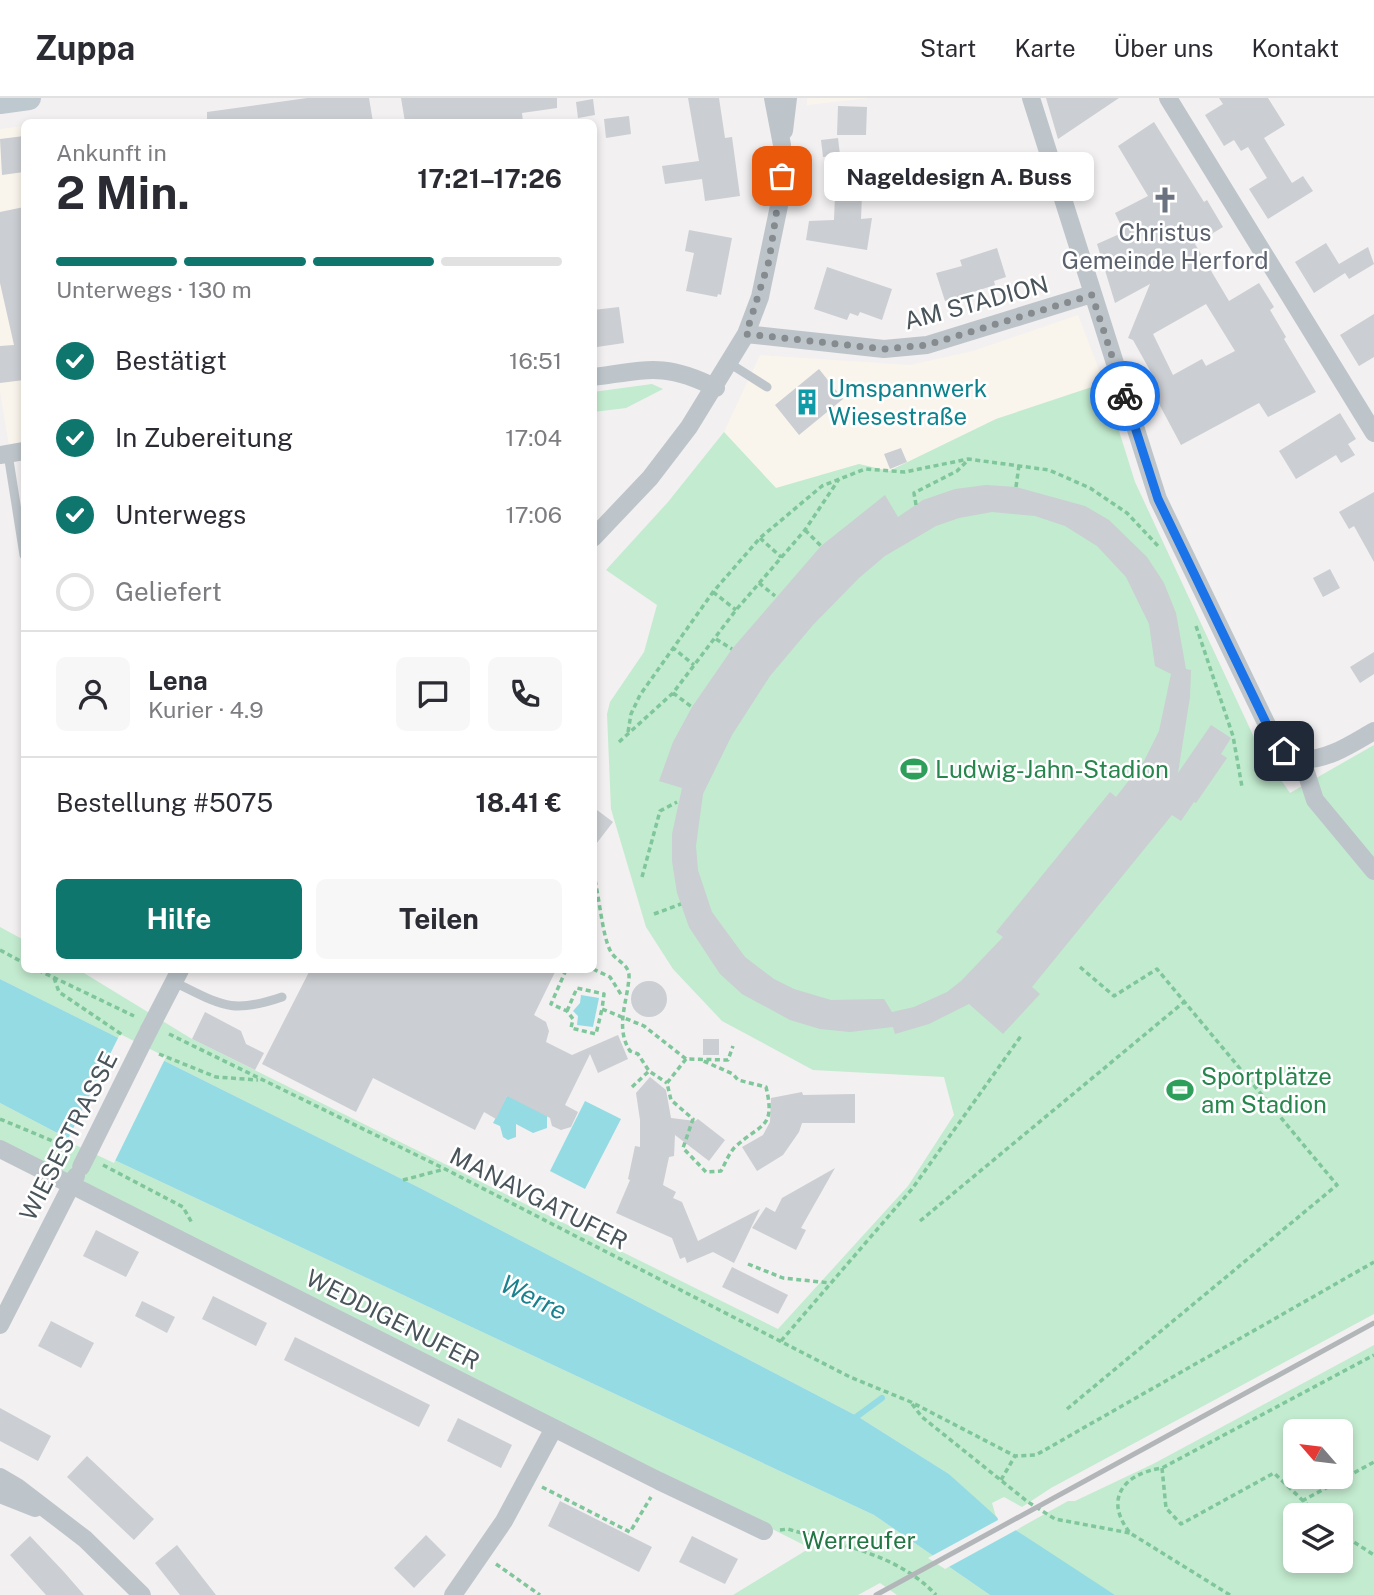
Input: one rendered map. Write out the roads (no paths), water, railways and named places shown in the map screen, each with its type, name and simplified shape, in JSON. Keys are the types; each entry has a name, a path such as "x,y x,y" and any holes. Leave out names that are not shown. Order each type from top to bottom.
{"main road":[{"path":"0,102 29,98"}],"street":[{"path":"773,98 782,145"},
{"path":"1031,98 1163,511 1269,729 1284,751 1302,760 1317,760 1338,752 1374,731"},
{"path":"1168,98 1374,433"},
{"path":"597,534 650,478 716,388 746,334 769,261 780,201 786,104"},
{"name":"AM STADION","path":"746,334 884,349 927,345 1092,295"},
{"path":"597,377 659,369 686,373 716,388"},
{"path":"1302,760 1315,800 1374,871"},
{"name":"WIESESTRASSE","path":"0,1325 86,1161 177,976"},
{"name":"WEDDIGENUFER","path":"0,1149 659,1481 764,1531"},
{"path":"453,1595 482,1555 528,1479 554,1427"},
{"path":"0,1477 85,1539 142,1595"},
{"path":"0,1494 51,1515"}],"lane":[{"path":"729,363 767,387"},
{"path":"11,453 21,531"},
{"path":"177,976 225,1007 261,1004 282,997"}],"water":[{"name":"Werre","path":"0,979 420,1188 857,1416 949,1474 999,1519 1115,1595 990,1595 874,1515 63,1136 0,1103"},
{"path":"581,995 599,998 593,1027 577,1025 578,1016 573,1011 580,1003"},
{"path":"510,1090 547,1116 547,1128 533,1133 516,1124 516,1137 508,1140 503,1137 500,1126 493,1123"},
{"path":"585,1101 621,1119 585,1189 550,1171"}],"waterway":[{"path":"852,1420 882,1398"}],"railway":[{"path":"876,1595 1374,1323"}],"place":[{"name":"Nageldesign A. Buss","path":"782,176"},
{"name":"Christus Gemeinde Herford","path":"1165,200"},
{"name":"Umspannwerk Wiesestraße","path":"807,402"},
{"name":"Ludwig-Jahn-Stadion","path":"914,769"},
{"name":"Sportplätze am Stadion","path":"1180,1090"}],"park label":[{"name":"Werreufer","path":"859,1540"}]}
